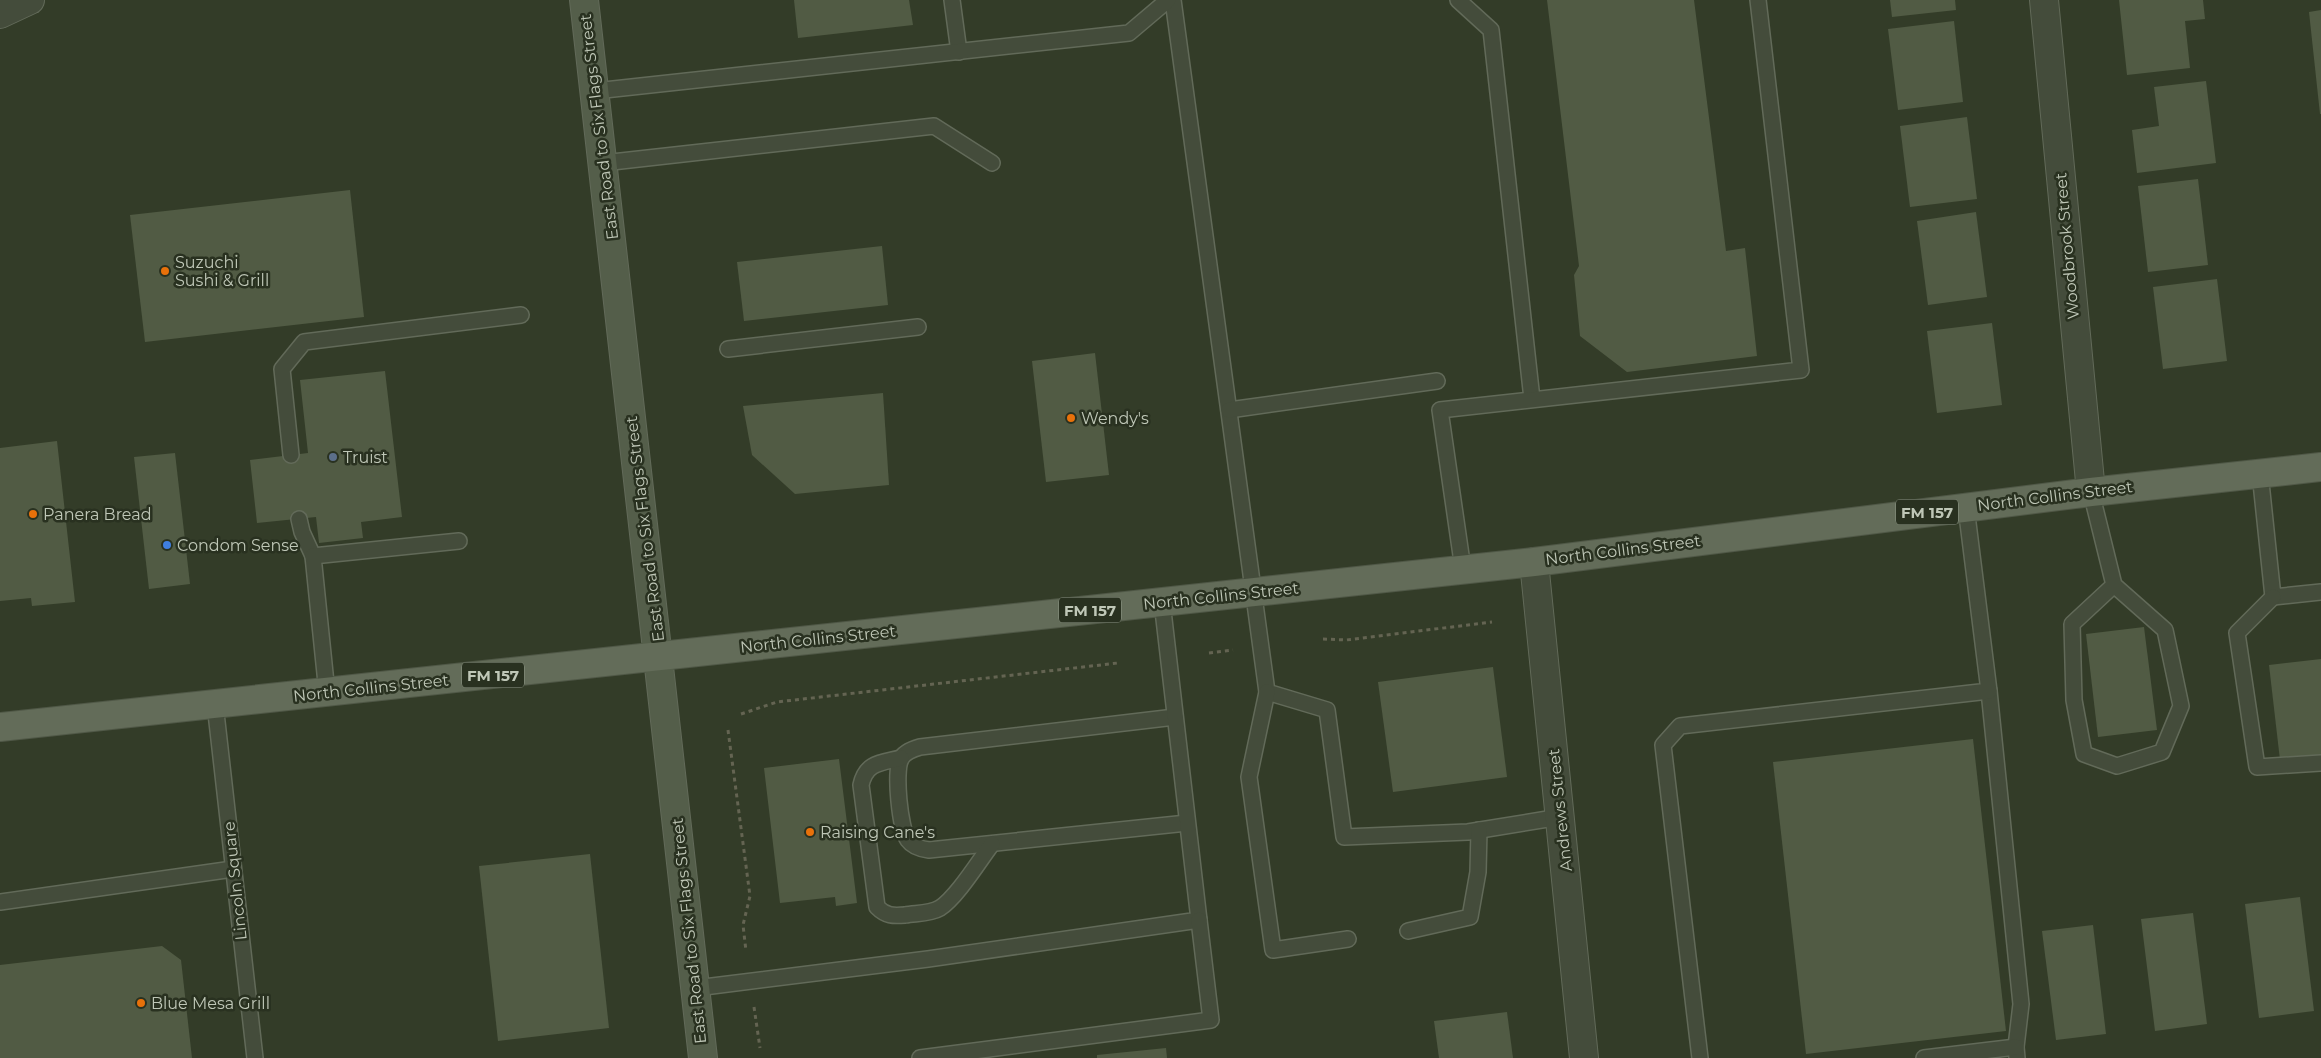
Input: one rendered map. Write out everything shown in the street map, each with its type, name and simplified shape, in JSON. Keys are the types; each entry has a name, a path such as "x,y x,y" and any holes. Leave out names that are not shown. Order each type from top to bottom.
{"main road":[{"name":"North Collins Street","path":"0,728 1534,562 1966,507 2321,467"}],"street":[{"path":"0,14 30,0"},
{"name":"East Road to Six Flags Street","path":"584,0 703,1058"},
{"name":"Woodbrook Street","path":"2044,0 2091,492"},
{"name":"Andrews Street","path":"1534,562 1584,1058"}],"lane":[{"path":"952,0 959,52"},
{"path":"594,91 1130,33 1168,0"},
{"path":"1174,0 1267,692 1249,777 1273,950 1348,939"},
{"path":"1458,0 1491,30 1532,399"},
{"path":"1463,569 1440,410 1801,370 1758,0"},
{"path":"603,163 934,126 992,164"},
{"path":"291,455 282,369 304,342 521,315"},
{"path":"728,349 918,327"},
{"path":"1229,410 1436,381"},
{"path":"2260,473 2273,597"},
{"path":"2091,492 2114,585 2165,630 2181,706 2162,752 2116,766 2084,754 2074,700 2072,624 2114,585"},
{"path":"1924,1058 2016,1052 2021,1004 1989,691 1966,507"},
{"path":"299,519 302,532 313,556 326,693"},
{"path":"313,556 459,541"},
{"path":"2321,592 2273,597 2237,633 2257,767 2321,763"},
{"path":"920,1058 1211,1020 1162,602"},
{"path":"1700,1058 1663,745 1680,726 1989,691"},
{"path":"1267,692 1327,710 1344,837 1479,830 1560,817"},
{"name":"Lincoln Square","path":"215,704 255,1058"},
{"path":"992,844 951,898 939,908 926,912 892,916 884,914 877,907 861,785 864,774 873,765 901,758 910,750 920,747 1175,717"},
{"path":"901,758 898,768 903,832 909,842 918,848 929,850 1187,824"},
{"path":"1408,931 1470,917 1478,872 1479,830"},
{"path":"0,902 234,870"},
{"path":"696,988 928,959 1199,920"}],"path":[{"path":"1323,639 1346,640 1492,622"},
{"path":"1209,653 1233,650"},
{"path":"741,714 776,702 1118,663"},
{"path":"728,730 750,896 743,925 746,951"},
{"path":"754,1002 760,1048"}],"building":[{"path":"794,0 909,0 913,25 798,38"},
{"path":"1547,0 1694,0 1726,251 1745,248 1757,356 1627,372 1580,336 1574,275 1579,266"},
{"path":"1890,0 1955,0 1956,10 1892,17"},
{"path":"2119,0 2203,0 2205,19 2185,21 2190,68 2127,75"},
{"path":"2321,10 2321,114 2320,114 2309,12"},
{"path":"1954,21 1963,102 1898,110 1888,29"},
{"path":"2206,81 2216,163 2137,173 2132,130 2159,126 2154,87"},
{"path":"1967,117 1977,199 1910,207 1900,126"},
{"path":"2198,179 2208,265 2148,272 2138,186"},
{"path":"350,190 364,317 145,342 130,215"},
{"path":"1976,212 1987,297 1928,305 1917,221"},
{"path":"882,246 888,305 744,321 737,262"},
{"path":"2217,279 2227,361 2163,369 2153,287"},
{"path":"1992,323 2002,405 1937,413 1927,331"},
{"name":"Wendy's","path":"1095,353 1109,475 1046,482 1032,361"},
{"name":"Truist","path":"385,371 402,517 361,522 363,538 319,543 316,517 257,523 250,460 308,453 300,380"},
{"path":"883,393 889,485 795,494 752,455 743,406"},
{"name":"Panera Bread","path":"57,441 75,602 32,606 31,598 0,601 0,448"},
{"path":"175,453 190,584 149,589 134,457"},
{"path":"2144,627 2157,730 2098,737 2086,634"},
{"path":"2321,659 2321,755 2280,760 2269,665"},
{"path":"1493,667 1507,777 1393,792 1378,682"},
{"path":"1973,739 2006,1031 1806,1054 1773,762"},
{"name":"Raising Cane's","path":"839,759 857,903 836,906 835,897 780,903 764,768"},
{"path":"590,854 609,1028 498,1041 479,866"},
{"path":"2300,897 2314,1011 2259,1018 2245,904"},
{"path":"2193,913 2207,1024 2155,1031 2141,919"},
{"path":"2093,925 2106,1034 2056,1040 2042,931"},
{"path":"162,946 181,960 192,1058 0,1058 0,965"},
{"path":"1507,1012 1513,1058 1439,1058 1434,1021"},
{"path":"1166,1048 1167,1058 1097,1058 1097,1055"}],"place":[{"name":"Suzuchi Sushi & Grill","path":"165,271"},
{"name":"Wendy's","path":"1071,418"},
{"name":"Truist","path":"333,457"},
{"name":"Panera Bread","path":"33,514"},
{"name":"Condom Sense","path":"167,545"},
{"name":"Raising Cane's","path":"810,832"},
{"name":"Blue Mesa Grill","path":"141,1003"}]}
